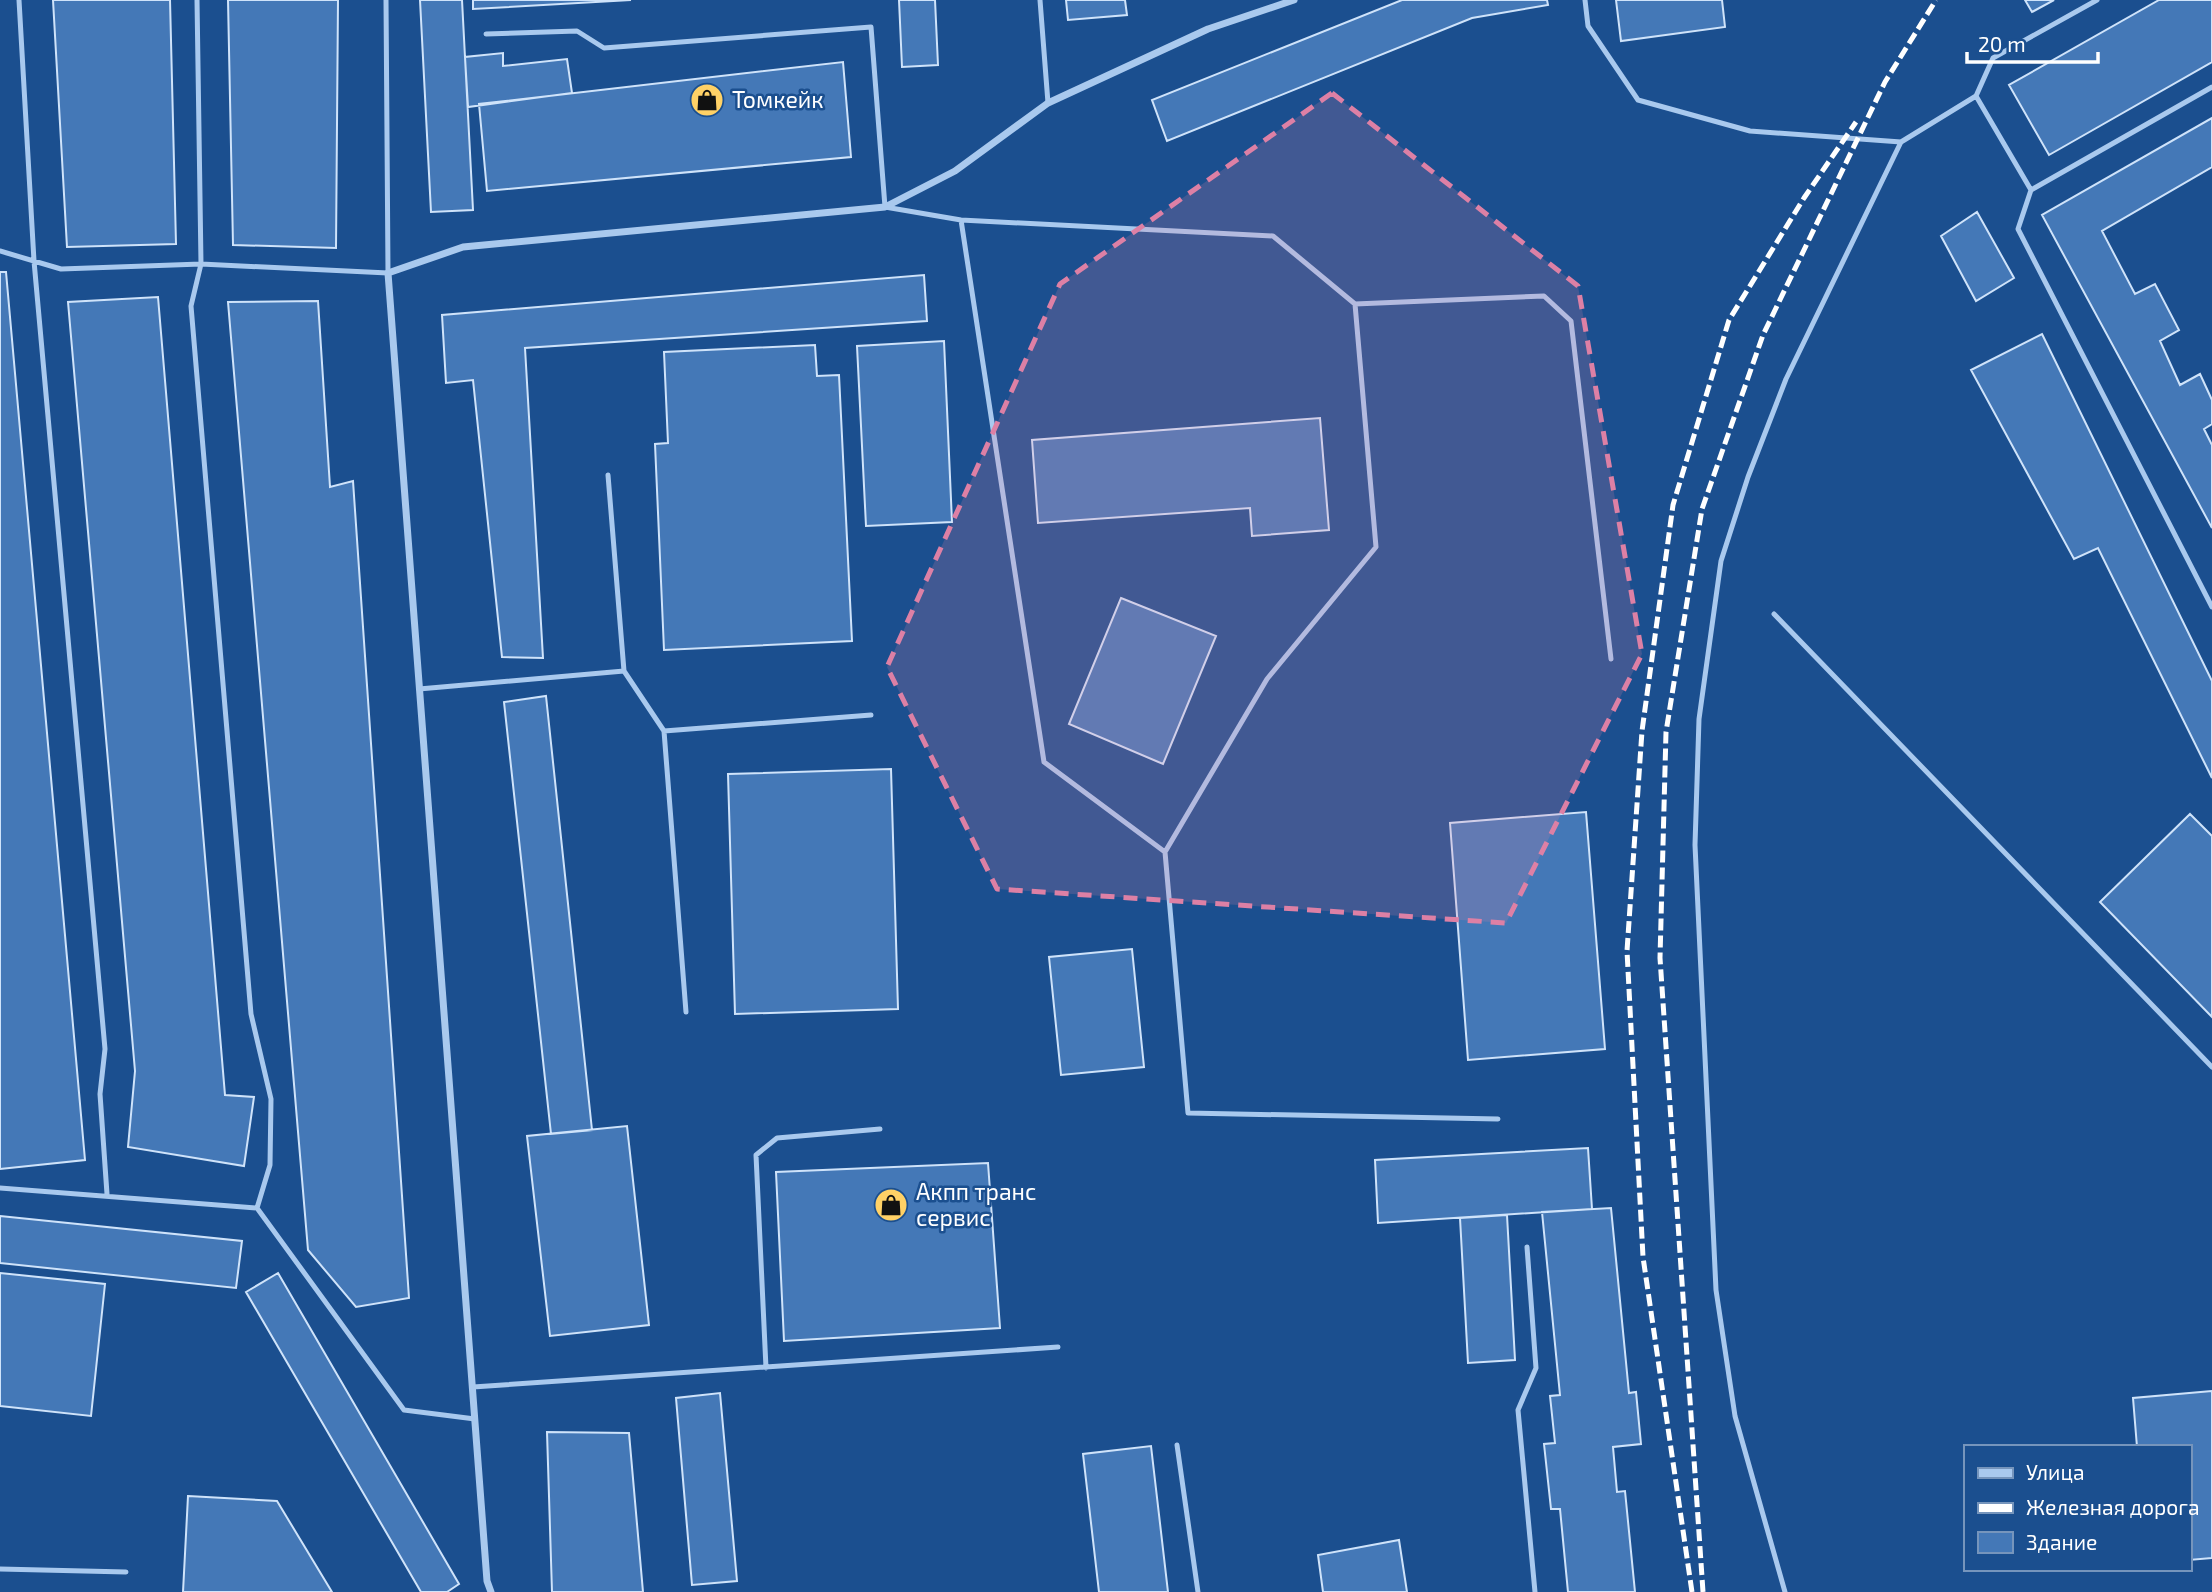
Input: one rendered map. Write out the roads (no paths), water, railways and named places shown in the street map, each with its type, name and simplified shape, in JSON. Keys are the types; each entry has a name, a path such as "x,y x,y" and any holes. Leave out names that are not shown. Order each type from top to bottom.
{"street":[{"path":"491,1592 487,1581 388,273 463,247 885,207 955,171 1048,103 1208,29 1294,0"}],"lane":[{"path":"19,0 34,261 105,1049 100,1094 107,1194"},
{"path":"197,0 201,264 191,306 251,1014 271,1099 270,1165 257,1208"},
{"path":"0,251 61,270 201,264 388,273 386,0"},
{"path":"1040,0 1048,103"},
{"path":"1585,0 1588,26 1638,100 1750,131 1901,142"},
{"path":"1785,1592 1735,1416 1716,1290 1695,845 1699,719 1721,561 1748,477 1786,379 1901,142 1976,96 1993,58 2097,0"},
{"path":"486,34 577,31 604,48 871,27 885,207 961,220 1273,236 1355,304 1544,296 1571,321 1611,659"},
{"path":"2212,88 2031,190 2018,229 2212,607"},
{"path":"1976,96 2031,190"},
{"path":"961,220 1044,762 1165,852"},
{"path":"1355,304 1376,548 1267,679 1165,852 1188,1113 1498,1119"},
{"path":"608,475 624,671 664,731 686,1012"},
{"path":"1774,614 2212,1067"},
{"path":"419,689 624,671"},
{"path":"664,731 871,715"},
{"path":"766,1368 757,1155 777,1138 880,1129"},
{"path":"0,1188 107,1194 257,1208 404,1410 475,1419"},
{"path":"1527,1247 1536,1368 1518,1410 1535,1592"},
{"path":"473,1387 1058,1348"},
{"path":"1177,1445 1198,1592"},
{"path":"0,1569 126,1572"}],"railway":[{"path":"1703,1592 1660,958 1666,732 1702,509 1763,335 1885,82 1936,0"},
{"path":"1692,1592 1643,1257 1627,951 1642,731 1673,505 1729,320 1804,198 1856,122"}],"place":[{"name":"Томкейк","path":"707,100"},
{"name":"Акпп транс сервис","path":"891,1205"}]}
